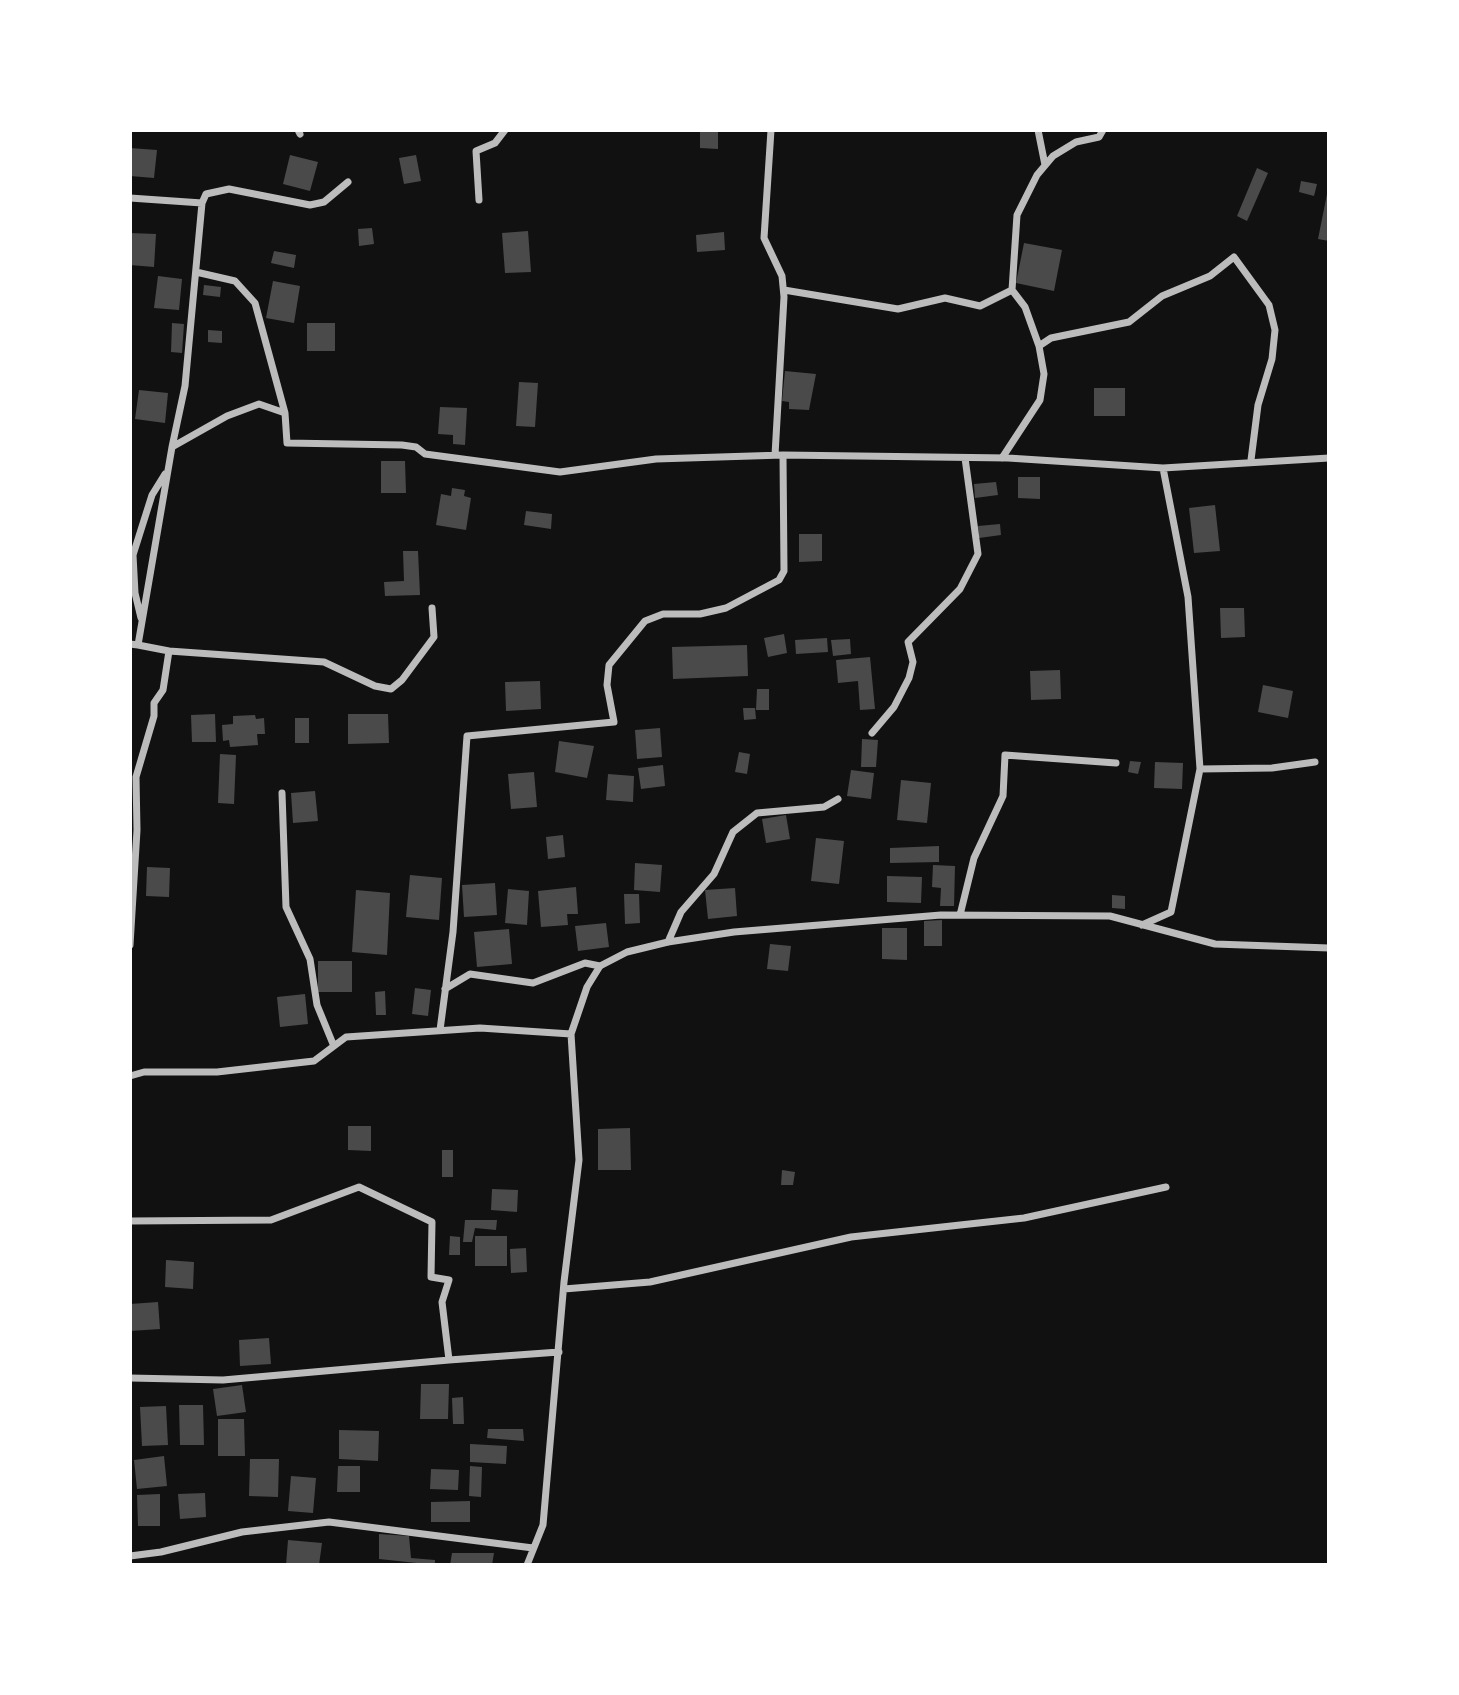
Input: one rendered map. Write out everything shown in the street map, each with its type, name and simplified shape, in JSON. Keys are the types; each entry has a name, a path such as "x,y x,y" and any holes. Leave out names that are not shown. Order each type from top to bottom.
{"street":[{"path":"479,200 476,151 495,143 505,130"},
{"path":"440,1030 453,932 467,736 614,722 607,685 609,665 645,621 663,614 700,614 726,608 779,580 784,571 779,455 784,290 782,276 764,238 771,130"},
{"path":"1038,130 1045,165"},
{"path":"1002,458 1040,400 1044,374 1039,346 1025,307 1012,290 1017,215 1053,156 1076,142 1099,137 1103,130"},
{"path":"348,182 324,202 310,205 229,189 206,194 202,203 185,386 142,620 134,644 169,651 324,662 375,686 391,689 402,680 434,637 432,608"},
{"path":"130,198 202,203"},
{"path":"1039,346 1051,338 1129,322 1162,296 1210,276 1234,257 1269,305 1275,330 1272,359 1258,405 1251,460"},
{"path":"196,272 235,281 255,303 285,413 287,443 402,445 416,447 425,454 560,472 656,459 779,455 1002,458 1163,468 1251,460 1329,458"},
{"path":"784,290 898,309 945,298 980,306 1012,290"},
{"path":"172,447 246,406 259,404 285,413"},
{"path":"872,733 894,707 909,678 913,662 908,642 960,589 978,554 965,458"},
{"path":"1142,925 1171,912 1200,769 1188,597 1163,468"},
{"path":"142,620 135,593 133,555 152,495 168,469"},
{"path":"130,945 133,774 154,716 154,703 163,690 169,651"},
{"path":"960,915 974,858 1003,796 1005,755 1116,763"},
{"path":"1200,769 1272,768 1315,762"},
{"path":"282,793 286,907 310,959 317,1005 333,1044"},
{"path":"668,942 691,898 702,891 714,874 733,832 757,813 824,807 838,799"},
{"path":"527,1565 543,1525 579,1160 571,1034 587,987 600,966 627,952 668,942 817,925 960,915 1110,916 1215,944 1329,948"},
{"path":"445,989 470,974 533,983 585,963 600,966"},
{"path":"130,1076 144,1072 217,1072 314,1061 346,1037 507,1029 571,1034"},
{"path":"130,1221 271,1220 359,1187 432,1222 431,1277 449,1280 442,1302 449,1360"},
{"path":"564,1289 650,1282 851,1237 1024,1218 1166,1187"},
{"path":"130,1378 223,1380 559,1352"},
{"path":"130,1556 161,1552 242,1532 329,1522 533,1548"}],"building":[{"path":"700,130 718,130 718,149 700,148"},
{"path":"130,148 157,150 154,178 130,176"},
{"path":"290,155 318,162 310,191 283,184"},
{"path":"416,155 421,181 404,184 399,158"},
{"path":"1257,168 1268,173 1247,221 1237,216"},
{"path":"1301,181 1317,184 1314,196 1299,192"},
{"path":"1329,190 1329,241 1318,239"},
{"path":"372,228 374,244 359,246 358,229"},
{"path":"528,231 531,272 505,273 502,233"},
{"path":"724,232 725,250 697,252 696,235"},
{"path":"130,233 156,234 154,267 130,265"},
{"path":"1024,243 1062,250 1054,291 1016,283"},
{"path":"274,251 296,255 294,268 271,263"},
{"path":"158,276 182,279 179,310 154,308"},
{"path":"273,281 300,286 294,323 266,318"},
{"path":"204,285 221,287 220,297 203,295"},
{"path":"172,323 184,324 182,353 171,352"},
{"path":"307,323 335,323 335,351 307,351"},
{"path":"208,330 222,331 222,343 208,342"},
{"path":"785,371 816,374 809,410 789,409 789,402 782,401"},
{"path":"519,382 538,383 535,427 516,426"},
{"path":"1094,388 1125,388 1125,416 1094,416"},
{"path":"139,390 168,393 165,423 135,419"},
{"path":"440,407 467,408 465,445 453,444 453,435 438,434"},
{"path":"381,461 405,461 406,493 381,493"},
{"path":"1018,477 1040,477 1040,499 1018,498"},
{"path":"996,482 998,495 975,498 974,484"},
{"path":"452,488 465,490 464,496 471,498 466,530 436,525 441,494 451,496"},
{"path":"1215,505 1220,551 1194,553 1189,508"},
{"path":"526,511 552,514 551,529 524,525"},
{"path":"1000,524 1001,535 979,538 978,526"},
{"path":"799,534 822,534 822,561 799,562"},
{"path":"403,551 418,551 420,595 385,596 384,582 404,581"},
{"path":"1220,608 1244,608 1245,637 1221,638"},
{"path":"784,634 787,653 768,657 764,638"},
{"path":"827,638 828,652 796,654 795,640"},
{"path":"850,639 851,654 833,656 831,640"},
{"path":"747,645 748,676 673,679 672,647"},
{"path":"870,657 875,709 860,710 858,681 838,683 836,660"},
{"path":"1060,670 1061,699 1031,700 1030,671"},
{"path":"540,681 541,709 506,711 505,682"},
{"path":"1263,685 1293,691 1288,718 1258,712"},
{"path":"757,689 769,689 769,710 756,710"},
{"path":"743,708 755,708 756,719 744,720"},
{"path":"215,714 216,742 192,742 191,715"},
{"path":"348,714 388,714 389,743 348,744"},
{"path":"255,715 256,719 264,718 265,734 257,734 258,745 230,747 229,740 223,741 222,725 233,724 233,716"},
{"path":"295,718 309,718 309,743 295,743"},
{"path":"660,728 662,757 637,759 635,730"},
{"path":"862,739 878,740 876,767 861,767"},
{"path":"559,741 594,746 587,778 555,772"},
{"path":"739,752 750,754 747,774 735,772"},
{"path":"220,754 236,755 234,804 218,803"},
{"path":"1130,761 1141,762 1138,774 1128,772"},
{"path":"1155,762 1183,763 1182,789 1154,788"},
{"path":"663,765 665,786 641,789 638,768"},
{"path":"851,770 874,773 871,799 847,796"},
{"path":"534,772 537,807 511,809 508,774"},
{"path":"608,774 634,776 633,802 606,800"},
{"path":"901,780 931,783 927,823 897,820"},
{"path":"315,791 318,821 293,823 291,793"},
{"path":"786,815 790,839 766,843 762,819"},
{"path":"563,835 565,857 548,859 546,837"},
{"path":"816,838 844,841 839,884 811,881"},
{"path":"939,846 939,862 890,863 890,848"},
{"path":"635,863 662,865 660,892 634,890"},
{"path":"933,865 955,866 954,906 940,906 941,888 932,887"},
{"path":"147,867 170,868 169,897 146,896"},
{"path":"410,875 442,878 439,920 406,917"},
{"path":"887,876 922,877 921,903 887,902"},
{"path":"495,883 497,915 464,917 462,885"},
{"path":"576,887 578,914 567,914 568,925 541,927 538,891"},
{"path":"735,888 737,916 708,919 705,890"},
{"path":"508,889 529,891 527,925 505,923"},
{"path":"356,890 390,893 387,955 352,952"},
{"path":"624,894 639,894 640,923 625,924"},
{"path":"1112,895 1125,896 1125,909 1112,908"},
{"path":"942,920 942,946 924,946 924,921"},
{"path":"606,923 609,947 578,951 575,926"},
{"path":"882,928 907,928 907,960 882,959"},
{"path":"509,929 512,964 477,967 474,932"},
{"path":"770,944 791,946 788,971 767,969"},
{"path":"318,961 352,961 352,992 318,992"},
{"path":"415,988 431,990 428,1016 412,1014"},
{"path":"385,991 386,1015 376,1015 375,992"},
{"path":"305,994 308,1024 280,1027 277,997"},
{"path":"348,1126 371,1126 371,1151 348,1150"},
{"path":"630,1128 631,1170 598,1170 598,1129"},
{"path":"442,1150 453,1150 453,1177 442,1177"},
{"path":"782,1170 795,1172 793,1185 781,1185"},
{"path":"492,1189 518,1190 517,1212 491,1210"},
{"path":"465,1220 497,1220 496,1230 475,1228 472,1242 463,1242"},
{"path":"450,1236 460,1237 460,1255 449,1255"},
{"path":"475,1236 507,1236 507,1266 475,1266"},
{"path":"526,1248 527,1272 511,1273 510,1249"},
{"path":"166,1260 194,1262 193,1289 165,1287"},
{"path":"158,1302 160,1329 130,1331 130,1304"},
{"path":"269,1338 271,1364 240,1366 239,1340"},
{"path":"421,1384 449,1384 448,1419 420,1419"},
{"path":"242,1385 246,1412 217,1416 213,1389"},
{"path":"463,1397 464,1424 453,1424 452,1398"},
{"path":"179,1405 203,1405 204,1445 180,1445"},
{"path":"166,1406 168,1445 142,1446 140,1407"},
{"path":"218,1419 244,1419 245,1456 218,1456"},
{"path":"488,1429 523,1429 524,1441 487,1438"},
{"path":"339,1430 379,1431 378,1461 339,1459"},
{"path":"470,1444 507,1446 506,1464 470,1462"},
{"path":"164,1456 167,1486 137,1489 134,1460"},
{"path":"250,1459 279,1459 278,1497 249,1496"},
{"path":"338,1466 360,1466 360,1492 337,1492"},
{"path":"470,1466 482,1467 481,1497 469,1496"},
{"path":"431,1469 459,1470 458,1490 430,1489"},
{"path":"291,1476 316,1478 313,1513 288,1511"},
{"path":"205,1493 206,1517 180,1519 178,1494"},
{"path":"160,1494 160,1526 138,1526 137,1495"},
{"path":"470,1501 470,1522 431,1522 431,1502"},
{"path":"379,1534 409,1536 411,1558 435,1560 435,1565 379,1559"},
{"path":"288,1540 322,1543 319,1565 286,1565"},
{"path":"452,1553 494,1553 492,1565 450,1565"}]}
